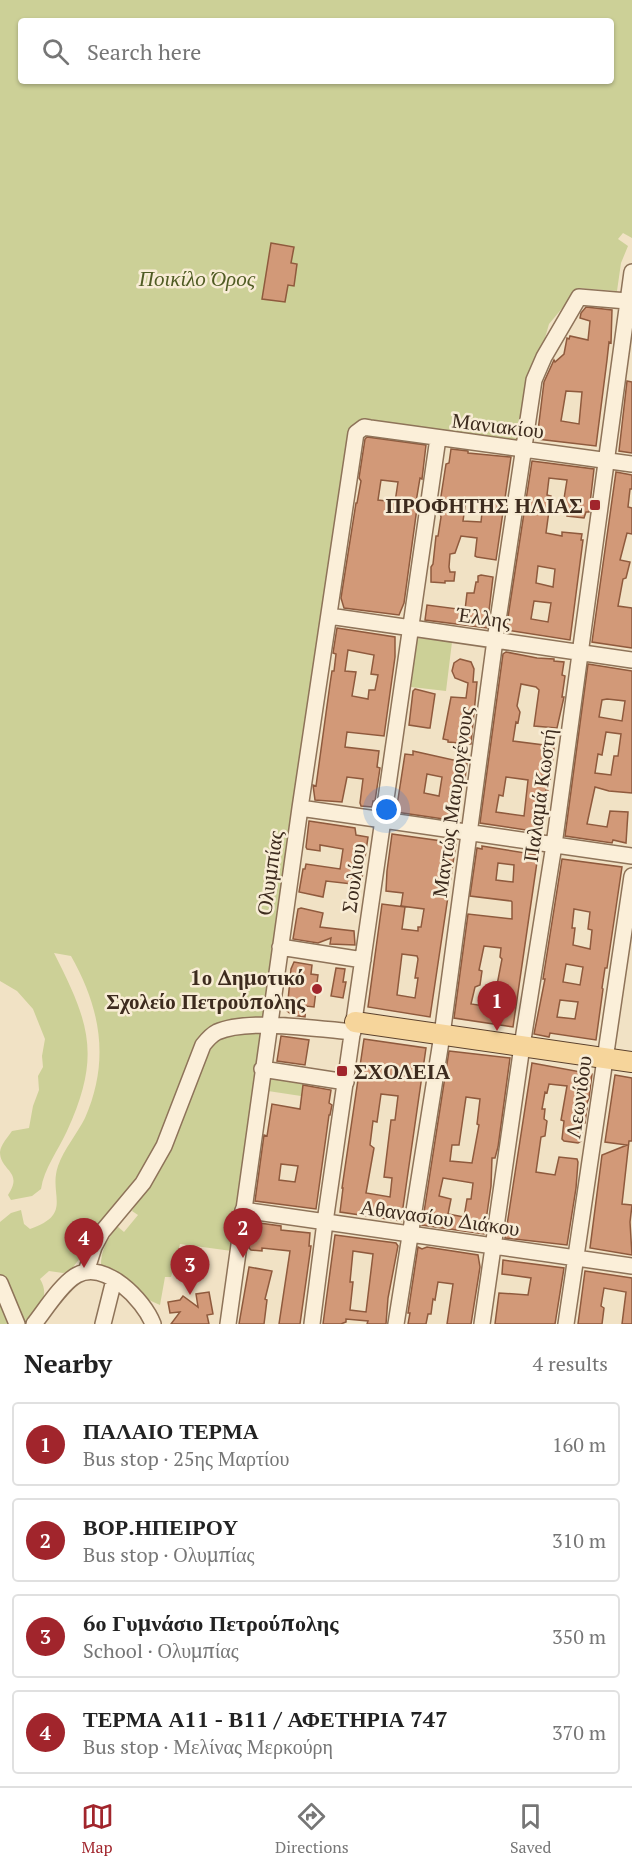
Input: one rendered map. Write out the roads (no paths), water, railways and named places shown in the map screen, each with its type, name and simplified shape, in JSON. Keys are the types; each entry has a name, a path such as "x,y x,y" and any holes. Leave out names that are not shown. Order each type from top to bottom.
{"main road":[{"path":"354,1028 442,1035 632,1062"}],"street":[{"name":"Παλαμά Κωστή","path":"482,1324 554,845 632,272"},
{"name":"Μαντώς Μαυρογένους","path":"396,1324 442,1035 495,640 534,381 538,369 579,297 627,301"},
{"name":"Μανιακίου","path":"360,429 370,428 632,464"},
{"name":"Ολυμπίας","path":"228,1324 300,808 355,437 360,429"},
{"name":"Σουλίου","path":"312,1324 438,438"},
{"name":"Έλλης","path":"329,616 632,660"},
{"path":"300,808 632,856"},
{"name":"Λεωνίδου","path":"566,1324 632,876"},
{"path":"280,947 363,960"},
{"path":"86,1272 94,1247 102,1232 143,1183 164,1146 190,1075 206,1041 215,1033 223,1030 269,1025 354,1028"},
{"path":"262,1069 346,1083"},
{"name":"Αθανασίου Διάκου","path":"243,1210 632,1266"},
{"path":"34,1324 70,1280 86,1272 114,1280 129,1290 139,1300 153,1324"},
{"path":"103,1324 114,1280"},
{"path":"0,1283 17,1324"}],"place":[{"name":"ΠΡΟΦΗΤΗΣ ΗΛΙΑΣ","path":"595,505"},
{"name":"1ο Δημοτικό Σχολείο Πετρούπολης","path":"317,989"},
{"name":"ΠΑΛΑΙΟ ΤΕΡΜΑ","path":"497,1031"},
{"name":"ΣΧΟΛΕΙΑ","path":"342,1071"},
{"name":"ΒΟΡ.ΗΠΕΙΡΟΥ","path":"243,1258"},
{"name":"ΤΕΡΜΑ Α11 - Β11 / ΑΦΕΤΗΡΙΑ 747","path":"84,1268"},
{"name":"6ο Γυμνάσιο Πετρούπολης","path":"190,1295"}],"park label":[{"name":"Ποικίλο Όρος","path":"197,278"}]}
